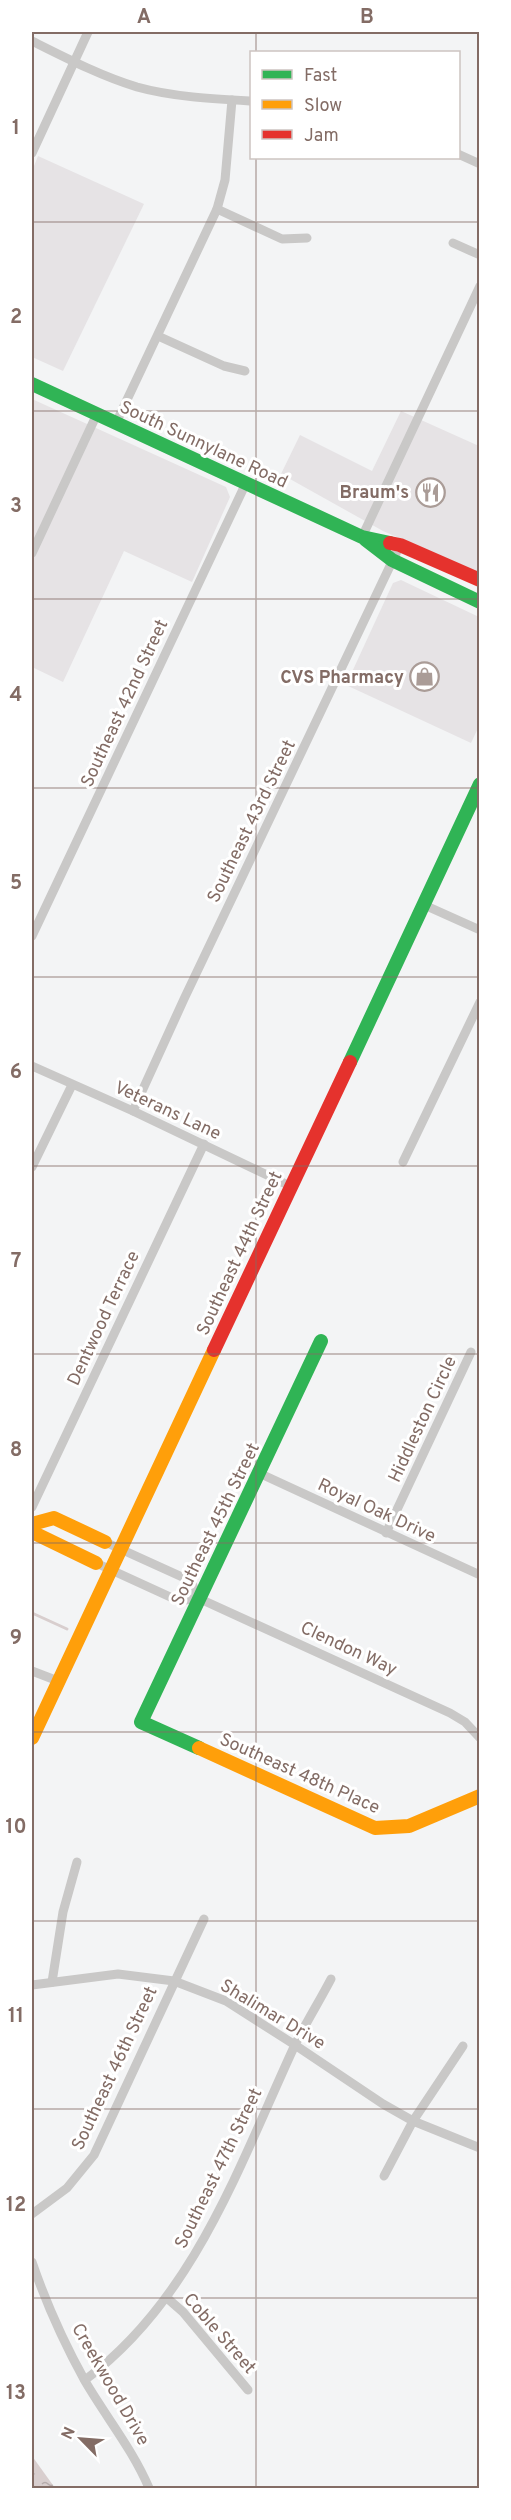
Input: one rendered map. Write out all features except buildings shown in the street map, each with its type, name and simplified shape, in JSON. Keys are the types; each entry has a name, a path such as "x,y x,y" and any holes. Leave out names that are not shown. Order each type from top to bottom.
{"main road":[{"name":"South Sunnylane Road","path":"32,384 362,537 392,560 480,602"},
{"name":"South Sunnylane Road","path":"362,537 400,545 480,580"},
{"name":"Southeast 44th Street","path":"32,1738 480,784"},
{"name":"Southeast 45th Street","path":"141,1722 198,1598 261,1474 321,1341"},
{"name":"Clendon Way","path":"32,1524 54,1518 105,1542"},
{"path":"66,1548 75,1528"},
{"name":"Clendon Way","path":"32,1532 96,1563"},
{"name":"Southeast 48th Place","path":"141,1722 375,1828 409,1826 480,1796"}],"street":[{"path":"32,153 88,32"},
{"path":"32,41 112,78 139,87 173,94 250,101"},
{"path":"116,423 217,209 225,180 232,100"},
{"path":"460,154 480,164"},
{"path":"217,209 282,239 307,238"},
{"path":"453,243 480,255"},
{"path":"362,537 480,286"},
{"path":"158,336 224,366 245,371"},
{"path":"32,553 97,414"},
{"name":"Southeast 42nd Street","path":"32,936 246,483"},
{"name":"Southeast 43rd Street","path":"133,1111 400,545"},
{"path":"422,904 480,930"},
{"path":"403,1162 480,1002"},
{"name":"Veterans Lane","path":"32,1066 204,1144 290,1186"},
{"path":"32,1167 72,1085"},
{"name":"Dentwood Terrace","path":"32,1507 204,1144"},
{"name":"Hiddleston Circle","path":"387,1533 471,1352"},
{"name":"Royal Oak Drive","path":"261,1474 480,1575"},
{"name":"Clendon Way","path":"105,1542 191,1581 198,1598"},
{"name":"Clendon Way","path":"96,1563 180,1601 198,1598 450,1713 465,1722 480,1738"},
{"path":"32,1671 58,1681"},
{"path":"52,1982 63,1912 77,1862"},
{"name":"Southeast 46th Street","path":"32,2214 67,2188 94,2156 204,1919"},
{"name":"Shalimar Drive","path":"32,1985 118,1974 174,1981 226,2001 413,2121 480,2148"},
{"name":"Southeast 47th Street","path":"85,2380 105,2365 144,2327 167,2298 225,2197 296,2045 331,1979"},
{"path":"384,2176 413,2121 463,2046"},
{"name":"Creekwood Drive","path":"32,2262 46,2303 85,2380 134,2456 150,2488"},
{"name":"Coble Street","path":"167,2298 183,2312 248,2390"}],"shaded area":[{"path":"38,156 144,204 63,371 32,357 32,171"},
{"path":"32,399 226,487 230,497 192,582 124,551 63,682 32,667"},
{"path":"401,411 479,446 479,573 383,531 281,474 300,435 372,471"},
{"path":"401,580 479,617 479,726 471,743 346,685 393,583"}],"water":[{"path":"32,2456 55,2488 35,2488 32,2483"}],"waterway":[{"path":"32,1613 67,1629"}],"traffic: fast":[{"path":"32,384 362,537 390,543"},
{"path":"366,540 392,560 480,602"},
{"path":"350,1062 480,784"},
{"path":"199,1748 141,1722 321,1341"}],"traffic: slow":[{"path":"32,1738 214,1350"},
{"path":"32,1524 54,1518 105,1542"},
{"path":"32,1532 96,1563"},
{"path":"199,1748 375,1828 409,1826 480,1796"}],"traffic: jam":[{"path":"390,543 400,545 480,580"},
{"path":"214,1350 350,1062"}],"place":[{"name":"Braum's","path":"430,492"},
{"name":"CVS Pharmacy","path":"425,677"}]}
